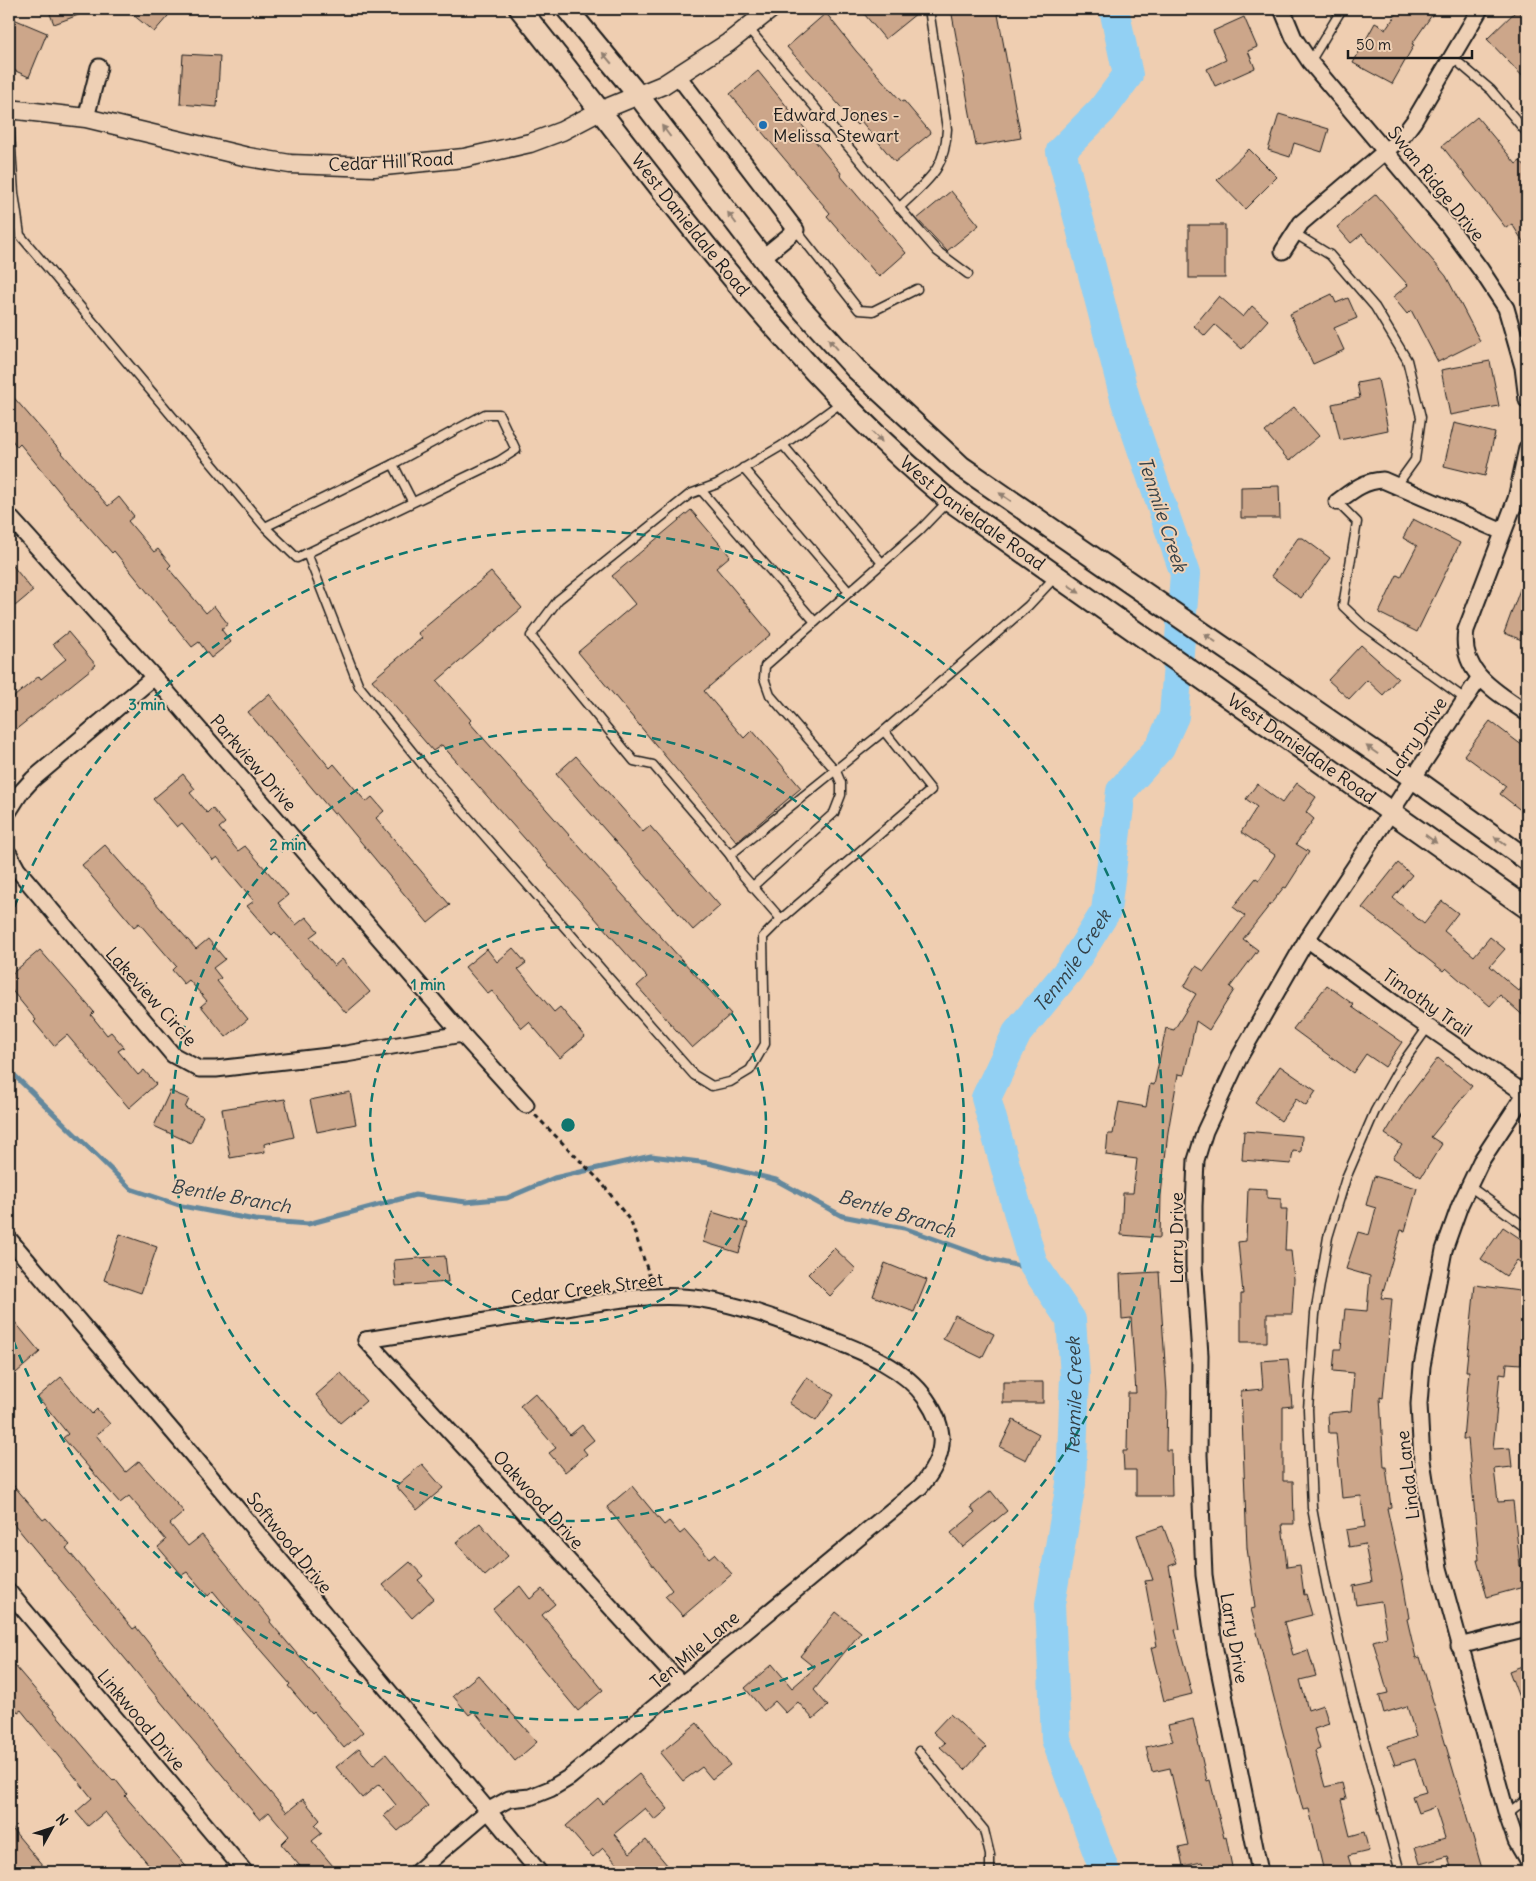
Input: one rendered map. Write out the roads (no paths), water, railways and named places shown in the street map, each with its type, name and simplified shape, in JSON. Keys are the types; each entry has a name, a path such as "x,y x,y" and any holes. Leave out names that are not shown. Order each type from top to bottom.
{"main road":[{"name":"West Danieldale Road","path":"520,9 602,110 756,309 842,402 902,461 949,500 1391,810 1527,908"},
{"name":"West Danieldale Road","path":"567,9 638,95 801,308 867,380 962,467 1412,778 1527,860"},
{"path":"842,402 867,380"}],"street":[{"name":"Cedar Hill Road","path":"9,109 86,118 282,163 374,166 464,158 530,143 562,132 602,110 678,76 748,28 771,9"},
{"name":"Swan Ridge Drive","path":"1282,9 1294,38 1310,62 1450,228 1506,308 1523,368 1527,400"},
{"path":"1283,251 1294,233 1315,210 1402,137 1414,121 1480,9"},
{"path":"86,118 99,67"},
{"path":"678,76 796,230 762,258"},
{"path":"1527,448 1516,499 1465,636 1466,654 1480,677 1488,686 1527,713"},
{"path":"1337,502 1361,484 1383,480 1503,532"},
{"name":"Parkview Drive","path":"9,516 154,677 462,1034 526,1105"},
{"path":"9,811 21,792 33,779 154,677"},
{"name":"Larry Drive","path":"1260,1872 1215,1650 1204,1575 1199,1455 1200,1355 1194,1266 1196,1160 1208,1122 1240,1056 1306,939 1480,677"},
{"name":"Lakeview Circle","path":"9,854 17,869 173,1055 199,1069 346,1054 462,1034"},
{"name":"Timothy Trail","path":"1306,939 1428,1027 1526,1094"},
{"name":"Linda Lane","path":"1526,1094 1481,1161 1460,1204 1444,1250 1422,1366 1419,1404 1422,1461 1439,1568 1507,1815 1516,1841 1527,1860"},
{"name":"Softwood Drive","path":"9,1239 539,1872"},
{"name":"Cedar Creek Street","path":"366,1340 600,1303 657,1298 701,1299 735,1306 852,1347 910,1380 934,1410"},
{"name":"Oakwood Drive","path":"366,1340 682,1685"},
{"name":"Ten Mile Lane","path":"416,1872 489,1810 509,1799 537,1794 570,1776 920,1487 933,1472 941,1452 942,1434 934,1410"},
{"name":"Linkwood Drive","path":"9,1592 244,1872"},
{"path":"1459,1646 1527,1629"}],"lane":[{"path":"899,208 934,173 943,160 946,146 947,130 929,9"},
{"path":"1310,62 1342,9"},
{"path":"748,28 937,251 968,274"},
{"path":"1452,57 1491,90 1527,133"},
{"path":"9,119 14,193 20,235 265,527 297,558 412,501 499,461 516,450 499,414 485,414 393,464 265,527"},
{"path":"796,230 859,310 873,311 917,290"},
{"path":"1294,233 1330,255 1375,307 1407,360 1421,418 1415,460 1397,485"},
{"path":"781,919 752,886 730,855 653,765 634,761 531,636 558,600 690,494 743,468 783,445 842,402"},
{"path":"783,445 882,563"},
{"path":"393,464 412,501"},
{"path":"743,468 850,592"},
{"path":"701,490 815,622"},
{"path":"752,886 834,813 841,789 841,783 836,771 770,695 764,678 765,666 920,530 949,500"},
{"path":"1337,502 1356,522 1343,606 1363,624 1465,699"},
{"path":"307,553 360,686 426,768 694,1075 712,1086 730,1082 750,1070 765,1044 764,937 781,919 931,790 884,731"},
{"path":"730,855 884,731 1028,606 1056,576"},
{"path":"1400,1872 1352,1695 1327,1588 1312,1508 1308,1409 1316,1314 1328,1237 1346,1178 1375,1111 1401,1065 1428,1027"},
{"path":"1469,1186 1527,1228"},
{"path":"919,1751 984,1830 990,1855 990,1872"},
{"path":"1507,1815 1527,1799"}],"waterway":[{"name":"Tenmile Creek","path":"1105,1872 1056,1739 1050,1604 1071,1484 1075,1376 1071,1320 1033,1264 986,1098 1017,1033 1069,970 1106,911 1121,791 1160,747 1174,716 1185,574 1126,402 1061,151 1102,110 1128,75 1114,9"},
{"name":"Bentle Branch","path":"9,1070 131,1189 182,1206 255,1220 308,1224 415,1195 466,1202 507,1198 554,1178 651,1156 708,1163 776,1180 842,1216 904,1228 993,1260 1037,1270"}],"place":[{"name":"Edward Jones - Melissa Stewart","path":"763,125"}]}
